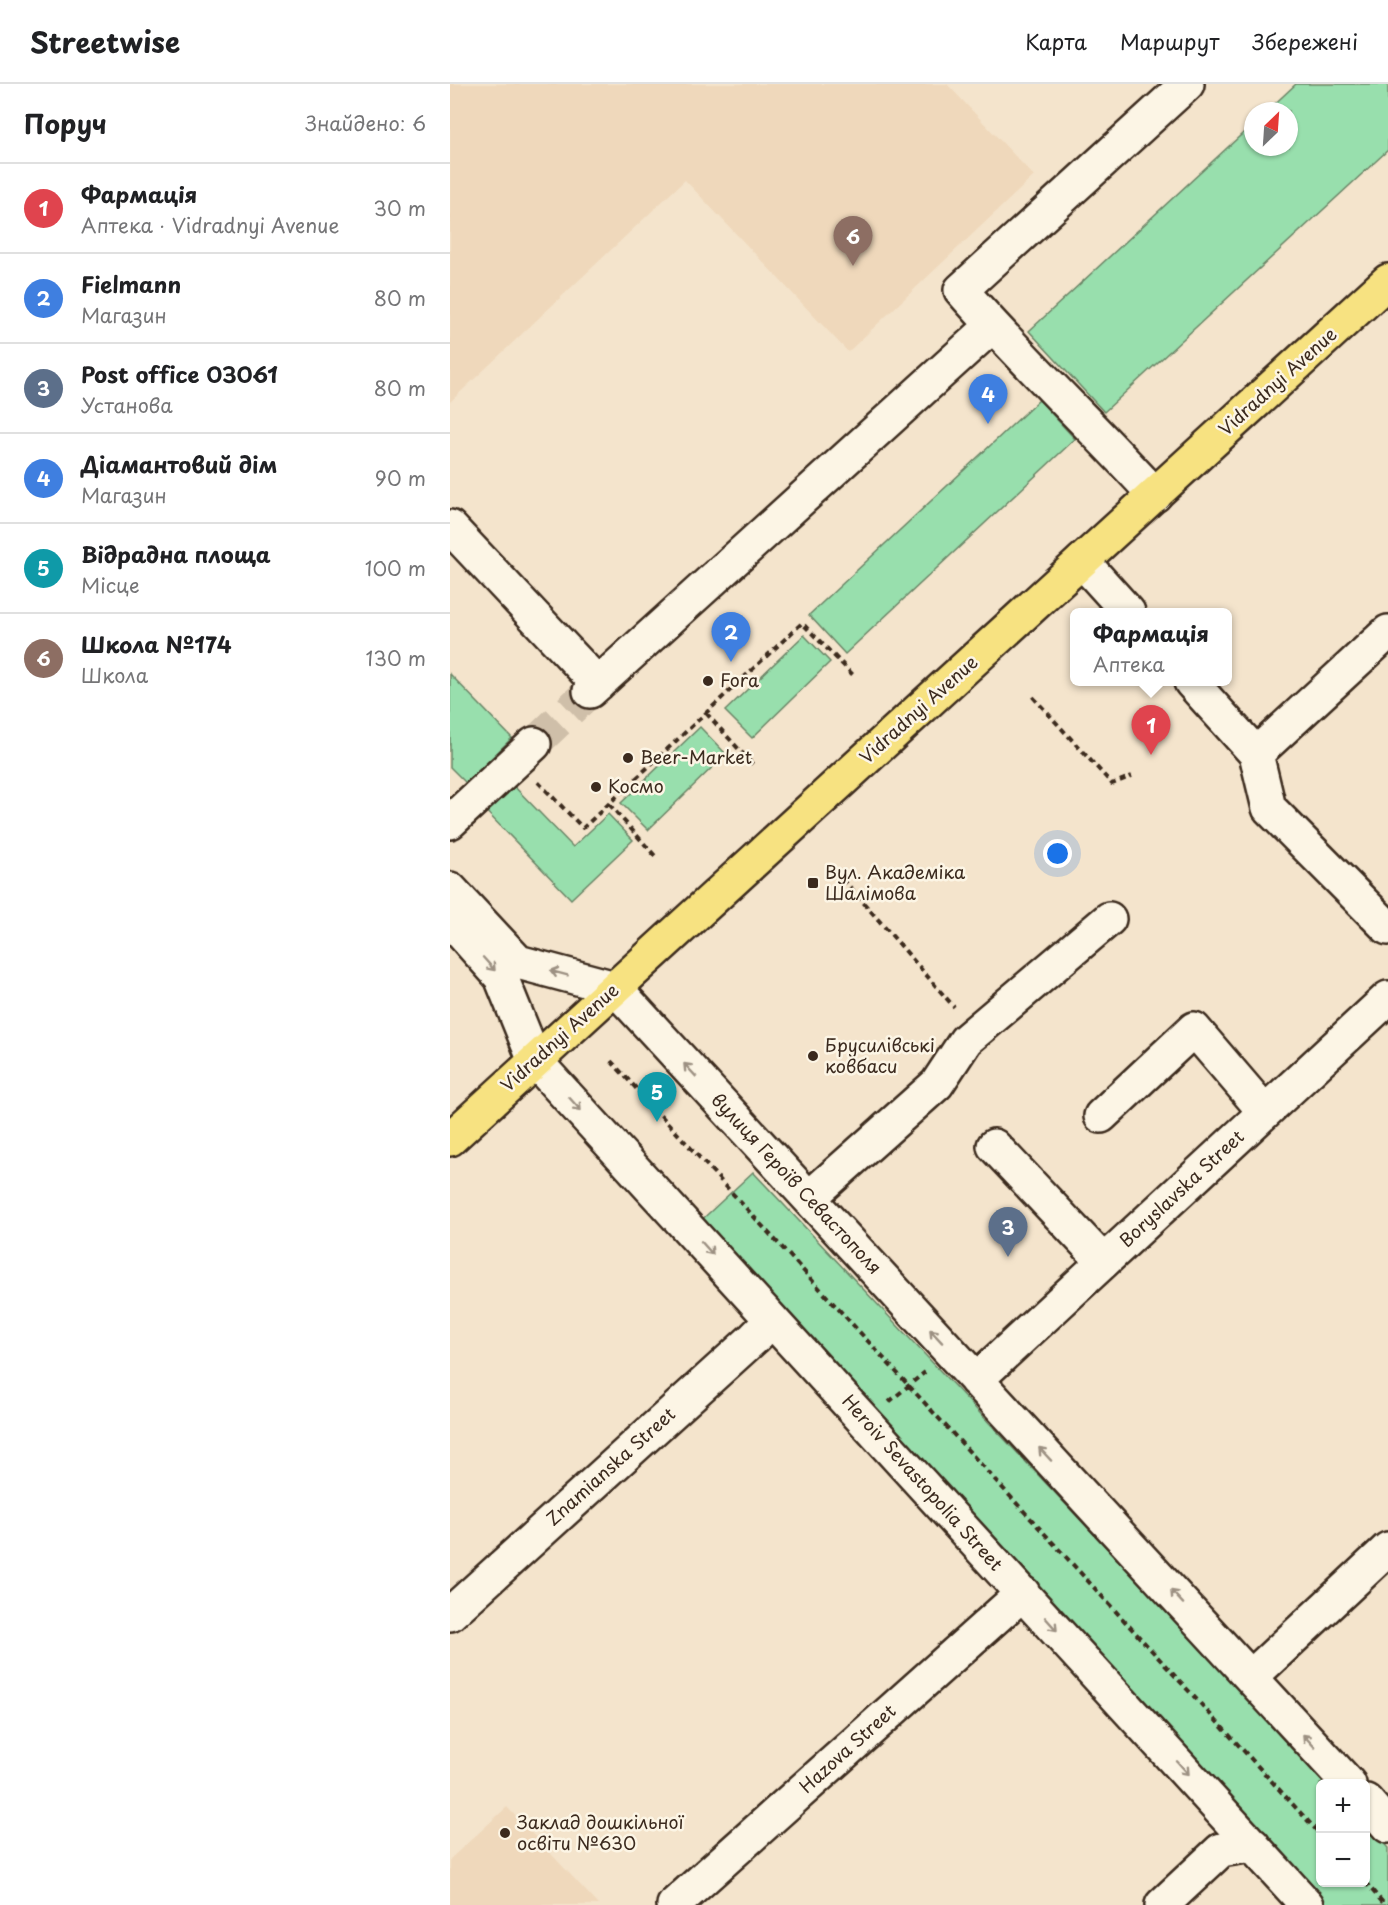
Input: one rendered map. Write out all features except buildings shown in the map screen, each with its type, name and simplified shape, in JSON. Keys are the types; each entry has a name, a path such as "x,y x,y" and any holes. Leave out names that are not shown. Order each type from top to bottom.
{"main road":[{"name":"Vidradnyi Avenue","path":"450,1139 1388,281"}],"street":[{"path":"1155,495 992,326 961,290 1186,84"},
{"path":"450,527 594,688 992,326"},
{"path":"1082,561 1124,608"},
{"path":"1256,754 1388,632"},
{"path":"1195,686 1256,754 1269,808 1388,928"},
{"path":"450,822 526,752"},
{"path":"450,889 519,962 615,988"},
{"path":"809,1198 937,1084 966,1040 1109,919"},
{"name":"Heroiv Sevastopolia Street","path":"450,920 501,977 536,1061 1307,1905"},
{"name":"вулиця Героїв Севастополя","path":"615,988 976,1380"},
{"name":"Boryslavska Street","path":"976,1380 1388,998"},
{"path":"1101,1116 1194,1029 1265,1112"},
{"path":"993,1146 1103,1261"},
{"name":"Znamianska Street","path":"450,1614 772,1320"},
{"path":"976,1380 1344,1779"},
{"path":"1251,1677 1388,1549"},
{"name":"Hazova Street","path":"674,1905 1023,1593"},
{"path":"1370,1806 1388,1826"},
{"path":"1162,1905 1221,1850 1253,1845"}],"path":[{"path":"526,752 583,828 802,623 854,676"},
{"path":"1033,697 1112,784 1132,776"},
{"path":"706,713 755,767"},
{"path":"609,804 656,857"},
{"path":"836,871 976,1033"},
{"path":"611,1061 1319,1833"},
{"path":"866,1422 950,1351"},
{"path":"1369,1887 1385,1905"}],"shaded area":[{"path":"450,84 947,84 1034,176 848,352 685,180 450,402"},
{"name":"Заклад дошкільної освіти №630","path":"507,1807 599,1905 450,1905 450,1859"}],"green space":[{"path":"1296,84 1388,84 1388,150 1104,412 1029,331 1244,132 1244,156 1298,156 1298,102 1277,102"},
{"path":"1039,400 1075,439 845,654 809,615"},
{"path":"804,635 830,662 752,738 725,711"},
{"path":"450,674 512,738 466,783 450,767"},
{"path":"700,727 726,754 648,830 621,803"},
{"path":"507,779 573,847 608,814 633,840 571,899 480,805"},
{"path":"753,1172 1324,1779 1316,1779 1316,1887 1370,1887 1370,1828 1388,1848 1388,1905 1323,1905 695,1226"}],"tunnel":[{"path":"534,744 590,691"}],"place":[{"name":"Школа №174","path":"853,266"},
{"name":"Діамантовий дім","path":"988,424"},
{"name":"Fielmann","path":"731,662"},
{"name":"Fora","path":"708,681"},
{"name":"Фармація","path":"1151,755"},
{"name":"Beer-Market","path":"628,758"},
{"name":"Космо","path":"596,787"},
{"name":"Вул. Академіка Шалімова","path":"813,883"},
{"name":"Брусилівські ковбаси","path":"813,1056"},
{"name":"Відрадна площа","path":"657,1122"},
{"name":"Post office 03061","path":"1008,1257"},
{"name":"Заклад дошкільної освіти №630","path":"505,1833"}]}
